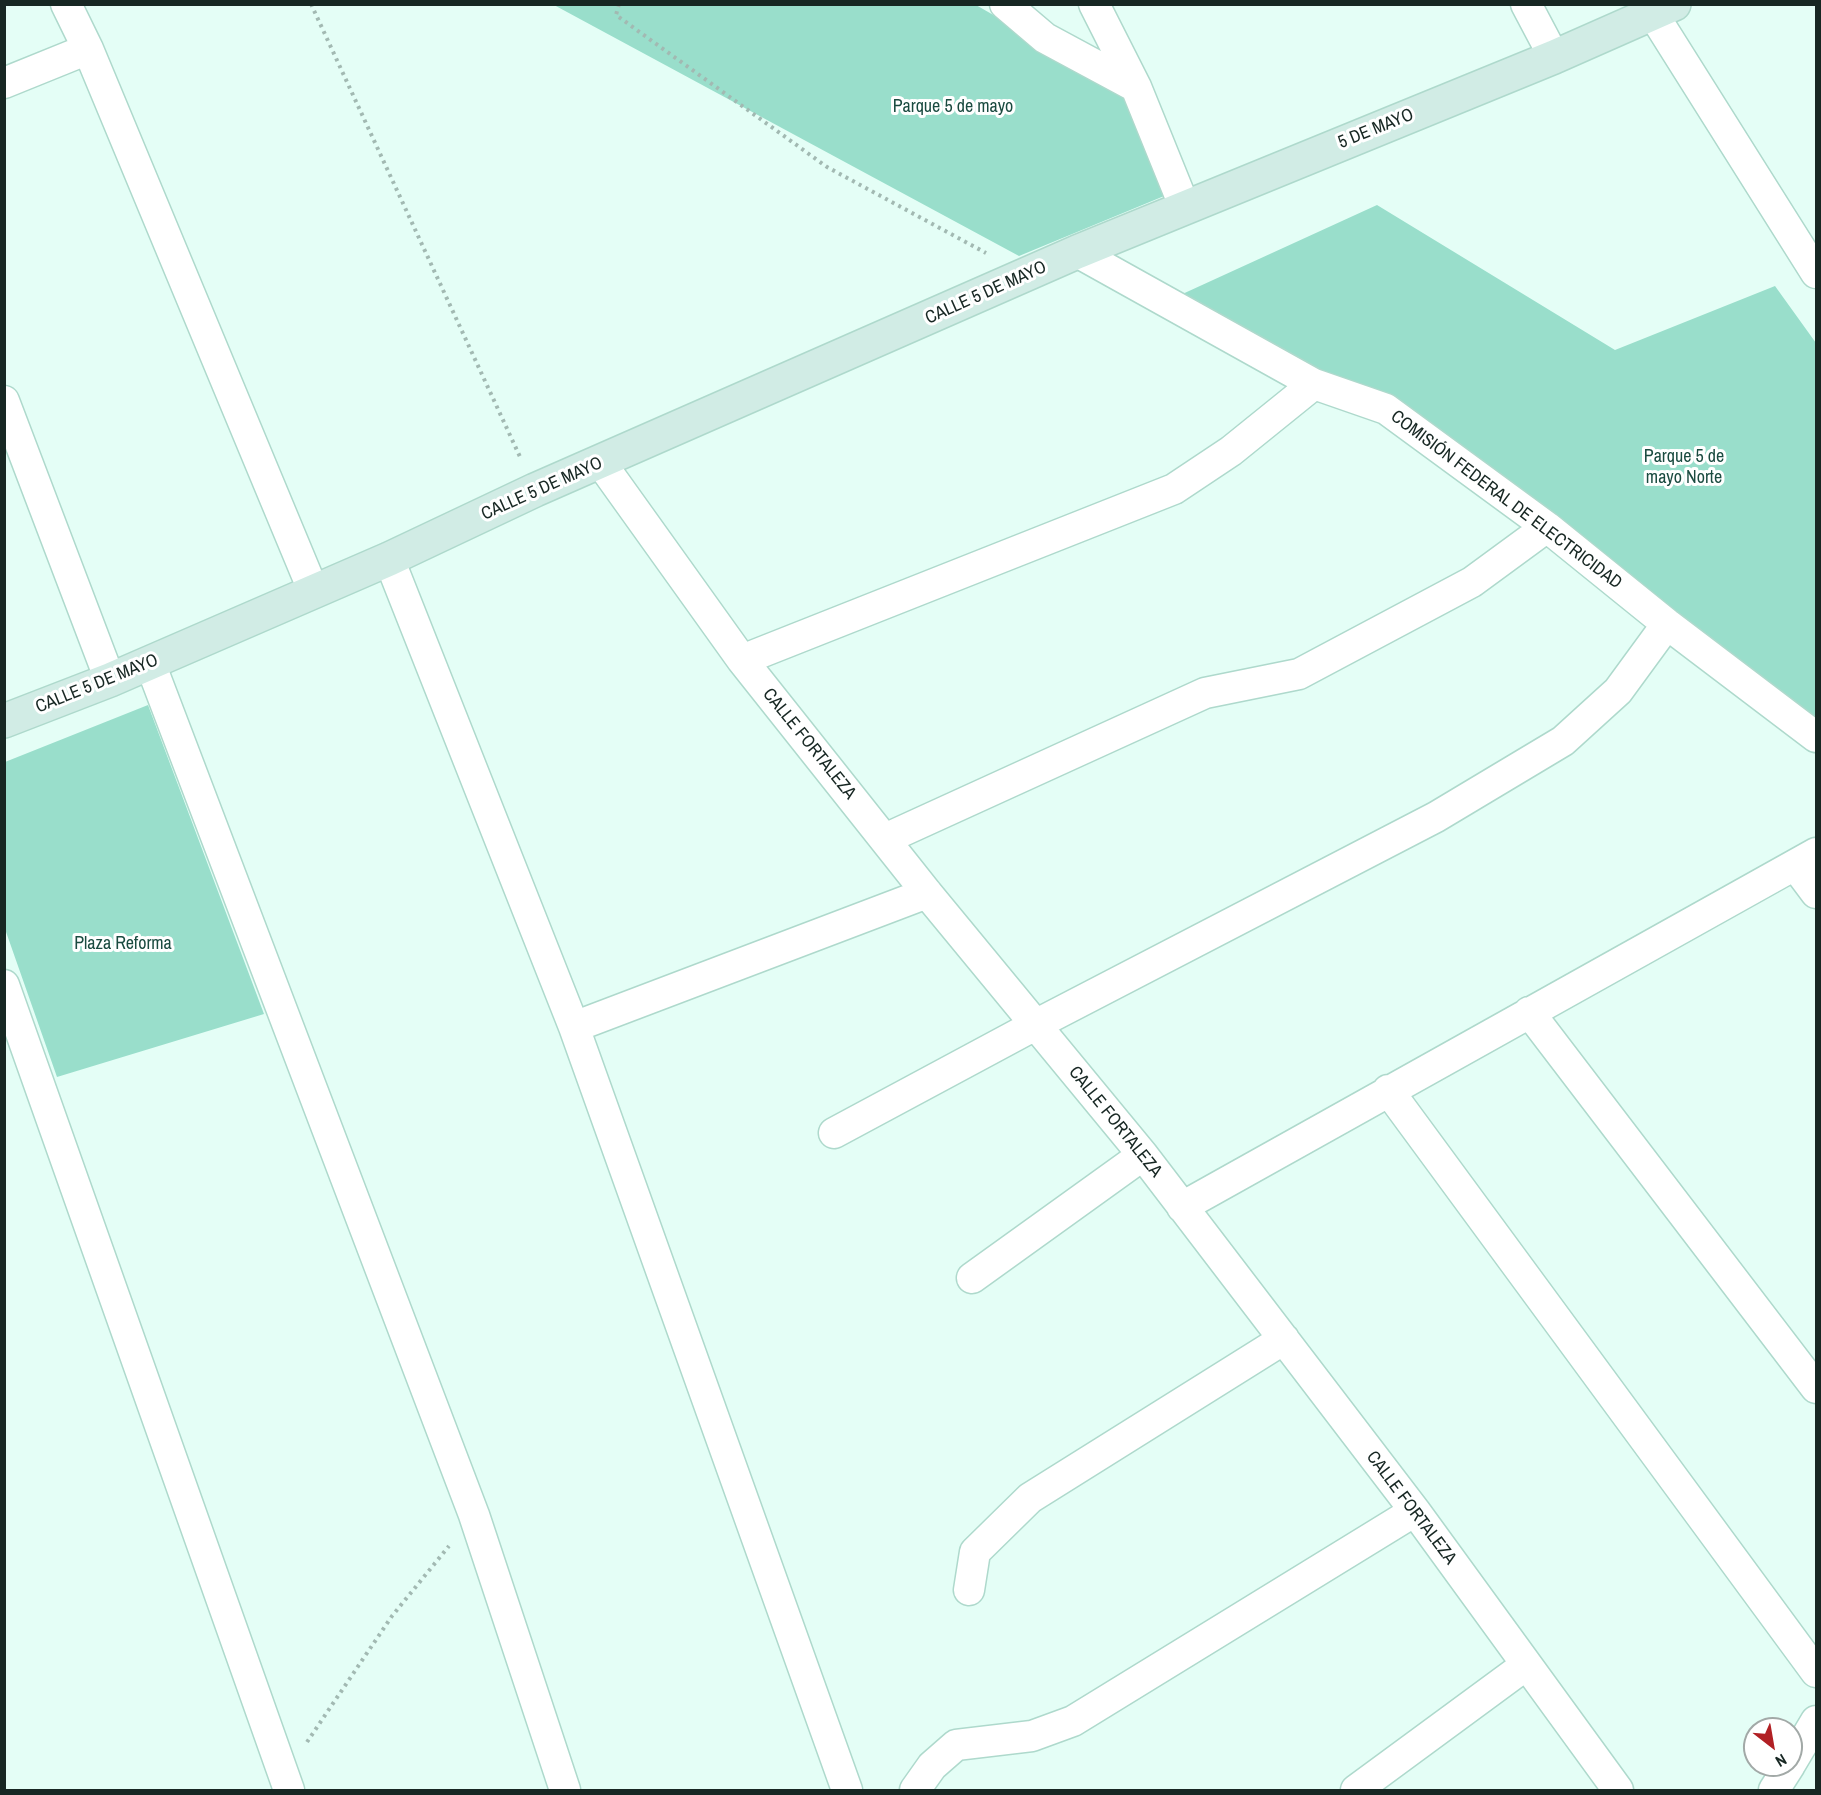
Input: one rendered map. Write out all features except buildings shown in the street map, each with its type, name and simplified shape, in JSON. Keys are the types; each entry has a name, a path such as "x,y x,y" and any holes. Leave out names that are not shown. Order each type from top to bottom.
{"street":[{"path":"66,4 88,49 313,590"},
{"path":"1005,4 1045,38 1136,87"},
{"path":"1094,4 1136,87 1185,208"},
{"path":"1526,4 1554,57"},
{"path":"1664,9 1816,273"},
{"name":"5 DE MAYO","path":"1077,252 1554,57 1664,9"},
{"path":"4,83 88,49"},
{"name":"CALLE 5 DE MAYO","path":"4,721 110,680 389,559 535,490 601,463 1077,252"},
{"name":"COMISIÓN FEDERAL DE ELECTRICIDAD","path":"1077,252 1314,384 1386,409 1547,527 1667,624 1816,737"},
{"path":"742,660 1174,489 1231,451 1314,384"},
{"path":"4,401 110,680"},
{"name":"CALLE FORTALEZA","path":"601,463 742,660 927,893 1143,1155 1284,1339 1414,1511 1618,1791"},
{"path":"885,839 1205,693 1299,674 1472,582 1547,527"},
{"path":"389,559 574,1027 847,1791"},
{"path":"834,1133 1036,1024 1436,817 1563,741 1618,691 1667,624"},
{"path":"150,663 474,1515 566,1791"},
{"path":"1182,1207 1805,859 1816,893"},
{"path":"574,1027 927,893"},
{"path":"4,985 286,1783"},
{"path":"1529,1012 1816,1388"},
{"path":"1388,1090 1816,1672"},
{"path":"972,1278 1143,1155"},
{"path":"969,1590 975,1552 1030,1498 1284,1339"},
{"path":"915,1791 932,1766 956,1745 1032,1736 1073,1720 1414,1511"},
{"path":"1356,1791 1526,1665"},
{"path":"1803,1742 1816,1721"},
{"path":"1774,1791 1782,1777"}],"path":[{"path":"311,4 535,490"},
{"path":"619,4 616,15 827,167 1026,275"},
{"path":"286,1783 392,1616 474,1515"}],"green space":[{"name":"Parque 5 de mayo","path":"554,5 976,5 1127,92 1169,194 1019,256"},
{"name":"Parque 5 de mayo Norte","path":"1377,205 1615,350 1775,286 1816,343 1816,728 1387,417 1154,307"},
{"name":"Plaza Reforma","path":"148,705 264,1014 57,1077 5,929 5,762"}]}
